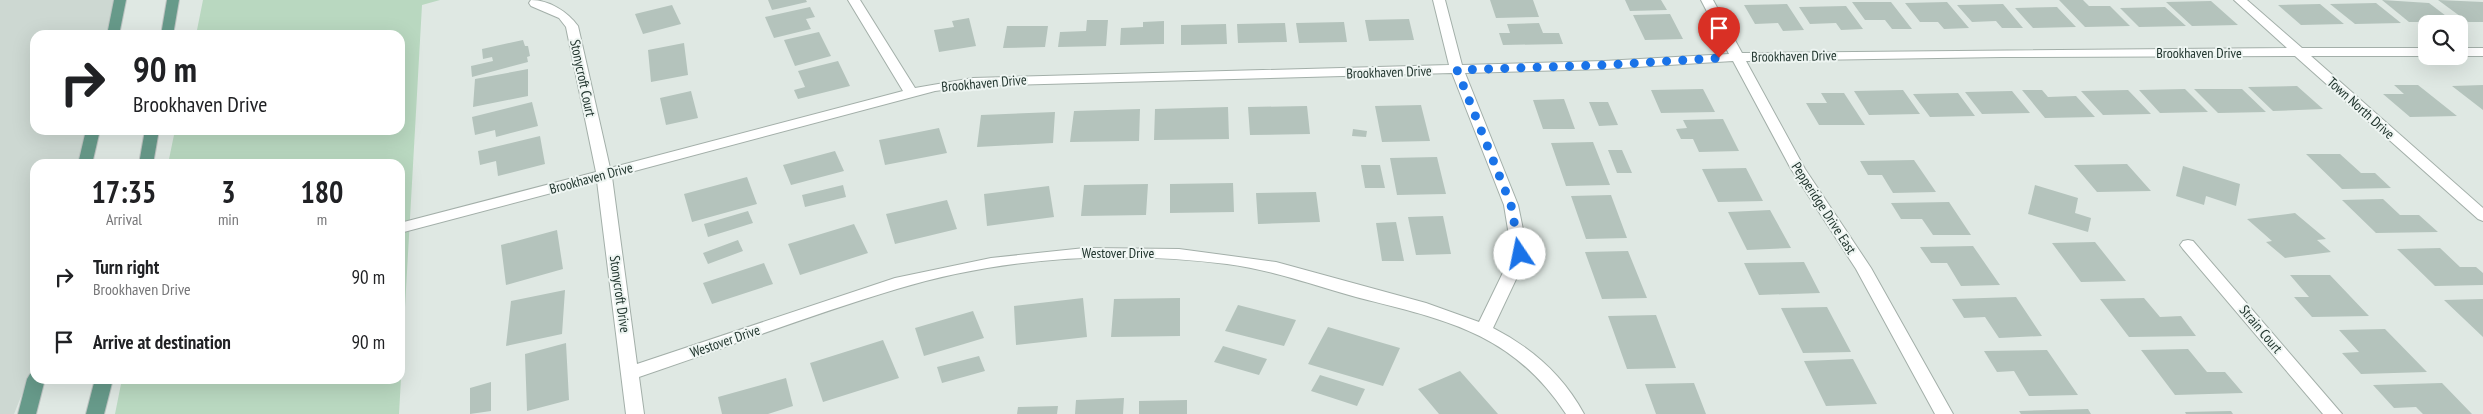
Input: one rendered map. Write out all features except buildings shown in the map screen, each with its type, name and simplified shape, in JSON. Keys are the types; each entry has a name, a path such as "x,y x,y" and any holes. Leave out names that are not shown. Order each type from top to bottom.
{"main road":[{"path":"114,30 120,0"},
{"path":"169,30 173,0"},
{"path":"86,159 91,135"},
{"path":"147,159 151,135"},
{"path":"27,414 35,384"},
{"path":"95,414 103,384"}],"street":[{"path":"854,0 911,93"},
{"path":"1438,0 1457,70 1511,205 1520,254 1484,329"},
{"name":"Pepperidge Drive East","path":"1706,0 1793,160 1863,268 1944,414"},
{"name":"Town North Drive","path":"2240,0 2483,216"},
{"name":"Stonycroft Court","path":"535,3 563,15 572,26 604,175"},
{"name":"Brookhaven Drive","path":"405,227 911,93 948,85 999,80 1457,70 1604,65 1738,57 2002,53 2418,52"},
{"path":"2468,52 2483,52"},
{"name":"Stonycroft Drive","path":"604,175 636,414"},
{"name":"Strain Court","path":"2188,245 2333,414"},
{"name":"Westover Drive","path":"632,373 895,284 1011,258 1083,252 1194,254 1278,268 1394,299 1466,321 1508,342 1552,377 1575,414"}],"shaded area":[{"path":"0,0 120,0 114,30 30,30 30,135 92,135 86,159 30,159 30,374 14,414 0,414"}],"green space":[{"path":"203,0 440,0 422,5 405,307 405,159 169,159 174,135 405,135 405,30 197,30"},
{"path":"121,384 401,384 399,414 115,414"}],"route":[{"path":"1520,254 1511,205 1457,70 1604,65 1719,58"}]}
